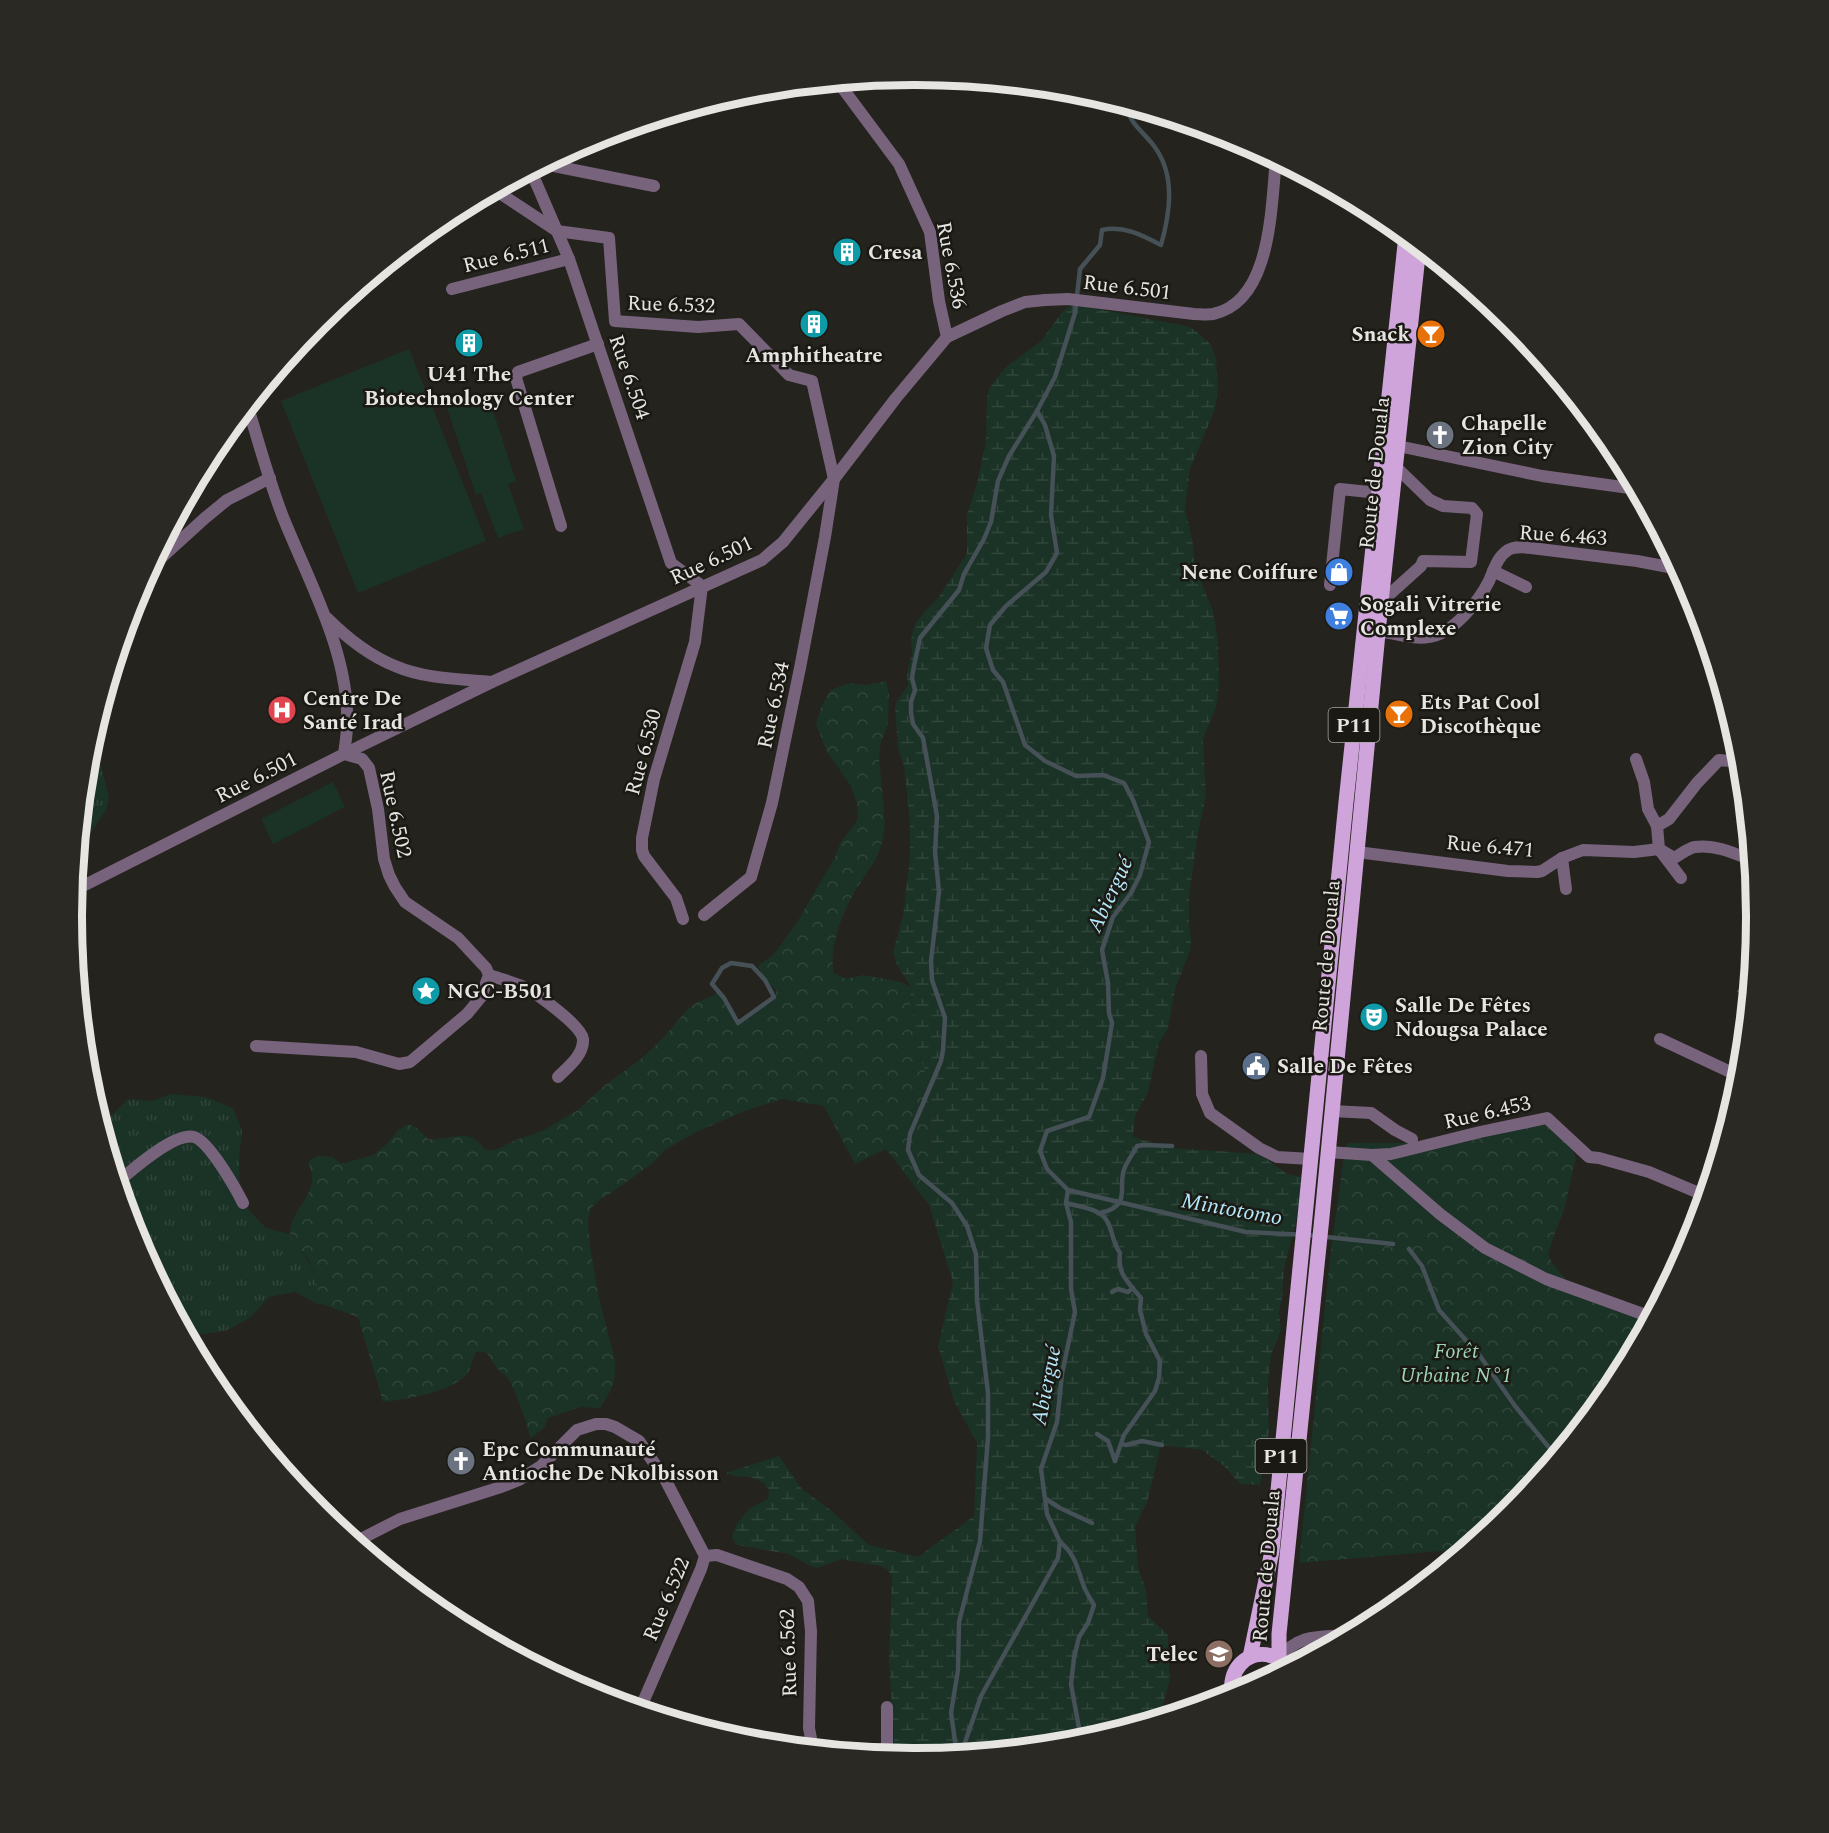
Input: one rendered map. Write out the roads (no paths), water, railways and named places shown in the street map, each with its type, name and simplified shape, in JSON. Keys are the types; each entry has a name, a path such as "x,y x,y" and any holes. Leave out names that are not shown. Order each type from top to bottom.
{"main road":[{"name":"P11","path":"1250,1657 1272,1551 1300,1254 1405,245"},
{"name":"Route de Douala","path":"1283,1662 1279,1634 1320,1239 1378,631 1418,254"},
{"path":"1302,1238 1320,1239"},
{"path":"1231,1686 1237,1668 1250,1657 1261,1654 1272,1656 1283,1663"}],"street":[{"name":"Rue 6.536","path":"843,88 899,164 930,232 939,301 947,337"},
{"path":"555,166 654,186"},
{"name":"Rue 6.501","path":"83,886 492,682 762,560 783,542 947,337 1025,302 1068,299 1212,314 1229,308 1240,299 1262,264 1275,167"},
{"name":"Rue 6.504","path":"532,178 569,259 671,563 702,586"},
{"name":"Rue 6.532","path":"502,194 557,231 609,238 615,321 698,327 739,324 789,375 812,381 834,479"},
{"name":"Rue 6.511","path":"452,289 569,259"},
{"path":"561,526 516,381 518,372 598,344"},
{"path":"250,415 282,514 335,645 343,682 347,725 344,754"},
{"path":"1398,446 1542,476 1627,488"},
{"path":"1381,602 1421,566 1423,561 1472,562 1476,514 1473,508 1443,506 1430,500 1396,467"},
{"path":"166,553 227,500 270,478"},
{"name":"Rue 6.534","path":"704,915 751,877 772,804 825,537 834,479"},
{"path":"1330,585 1340,489 1379,493"},
{"name":"Rue 6.463","path":"1378,631 1422,637 1434,636 1461,618 1472,606 1487,584 1496,563 1508,551 1522,547 1669,567"},
{"path":"1493,571 1526,587"},
{"name":"Rue 6.530","path":"683,919 676,898 644,856 642,838 654,779 695,642 702,586"},
{"path":"324,615 349,638 376,657 397,667 445,678 492,682"},
{"name":"Rue 6.502","path":"344,754 362,759 369,768 378,809 384,859 395,887 405,902 458,938 486,968 489,975"},
{"path":"1636,759 1644,782 1648,809 1657,826 1659,849 1681,878"},
{"path":"1657,826 1669,819 1697,783 1719,760 1732,761"},
{"name":"Rue 6.471","path":"1356,852 1508,871 1537,872 1562,858 1583,850 1634,852 1659,849 1674,858 1693,846 1720,848 1744,857"},
{"path":"1562,858 1566,889"},
{"path":"256,1046 356,1052 399,1064 410,1062 467,1014 481,997 489,975 510,981 526,989 557,1009 580,1031 583,1042 580,1052 558,1077"},
{"path":"1660,1039 1732,1073"},
{"path":"1201,1056 1202,1094 1210,1113 1258,1148 1277,1157 1311,1159"},
{"path":"1332,1111 1371,1113 1412,1139"},
{"name":"Rue 6.453","path":"1328,1152 1391,1154 1480,1132 1548,1119 1589,1157 1649,1172 1699,1193"},
{"path":"125,1176 162,1148 182,1138 193,1137 204,1142 243,1203"},
{"path":"1372,1155 1440,1214 1485,1248 1545,1279 1645,1315"},
{"name":"Rue 6.522","path":"362,1538 400,1519 519,1480 540,1466 577,1430 596,1424 606,1425 639,1441 665,1479 705,1556 643,1702"},
{"name":"Rue 6.562","path":"705,1556 717,1555 787,1579 799,1587 808,1601 811,1631 809,1728 812,1742"},
{"path":"1283,1662 1289,1647 1302,1639 1331,1637"},
{"path":"887,1707 887,1748"}],"water":[{"path":"1744,984 1742,994 1738,991"}],"waterway":[{"path":"956,1747 951,1713 958,1670 959,1622 980,1541 988,1437 988,1393 977,1300 976,1254 967,1226 952,1203 919,1175 908,1150 910,1134 941,1061 945,1018 932,980 931,961 939,892 935,852 937,816 923,738 913,724 911,713 911,702 915,690 912,678 920,638 959,590 964,574 991,522 998,481 1009,456 1055,377 1075,313 1080,269 1100,245 1102,230 1125,230 1161,245 1169,207 1166,169 1154,146 1137,127 1129,113"},
{"name":"Abiergué","path":"963,1747 981,1696 1058,1558 1060,1542 1047,1514 1041,1469 1057,1422 1062,1374 1075,1312 1071,1289 1071,1222 1066,1203 1068,1190 1047,1169 1040,1151 1047,1131 1089,1117 1103,1078 1112,1023 1102,950 1113,917 1131,893 1140,875 1149,842 1124,783 1103,775 1076,776 1045,761 1025,745 1003,682 993,670 986,648 990,625 1006,606 1046,572 1057,553 1051,515 1054,456 1045,425 1037,411"},
{"path":"731,963 752,966 765,980 774,997 738,1023 724,998 712,984 722,968 731,963"},
{"path":"1100,1213 1117,1206 1122,1194 1126,1164 1137,1146 1172,1146"},
{"name":"Mintotomo","path":"1068,1190 1246,1232 1308,1235 1393,1244"},
{"path":"1066,1203 1099,1213 1107,1221 1120,1253 1122,1272 1141,1298 1140,1310 1146,1334 1160,1361 1159,1378 1155,1391 1124,1435 1115,1461"},
{"name":"Mintotomo","path":"1409,1249 1422,1266 1439,1310 1480,1356 1515,1406 1552,1451"},
{"path":"1112,1292 1118,1289 1128,1292 1133,1288"},
{"path":"1097,1434 1108,1441 1115,1461"},
{"path":"1121,1444 1142,1441 1162,1445"},
{"path":"1046,1499 1092,1523"},
{"path":"1060,1542 1072,1556 1094,1605 1088,1623 1079,1637 1071,1684 1080,1732"}],"place":[{"name":"Cresa","path":"847,252"},
{"name":"Amphitheatre","path":"814,324"},
{"name":"Snack","path":"1431,334"},
{"name":"U41 The Biotechnology Center","path":"469,343"},
{"name":"Chapelle Zion City","path":"1440,435"},
{"name":"Nene Coiffure","path":"1339,572"},
{"name":"Sogali Vitrerie Complexe","path":"1339,616"},
{"name":"Centre De Santé Irad","path":"282,710"},
{"name":"Ets Pat Cool Discothèque","path":"1399,714"},
{"name":"NGC-B501","path":"426,991"},
{"name":"Salle De Fêtes Ndougsa Palace","path":"1374,1017"},
{"name":"Salle De Fêtes","path":"1256,1066"},
{"name":"Epc Communauté Antioche De Nkolbisson","path":"461,1461"},
{"name":"Telec","path":"1219,1654"}],"park label":[{"name":"Forêt Urbaine N°1","path":"1456,1363"}]}
